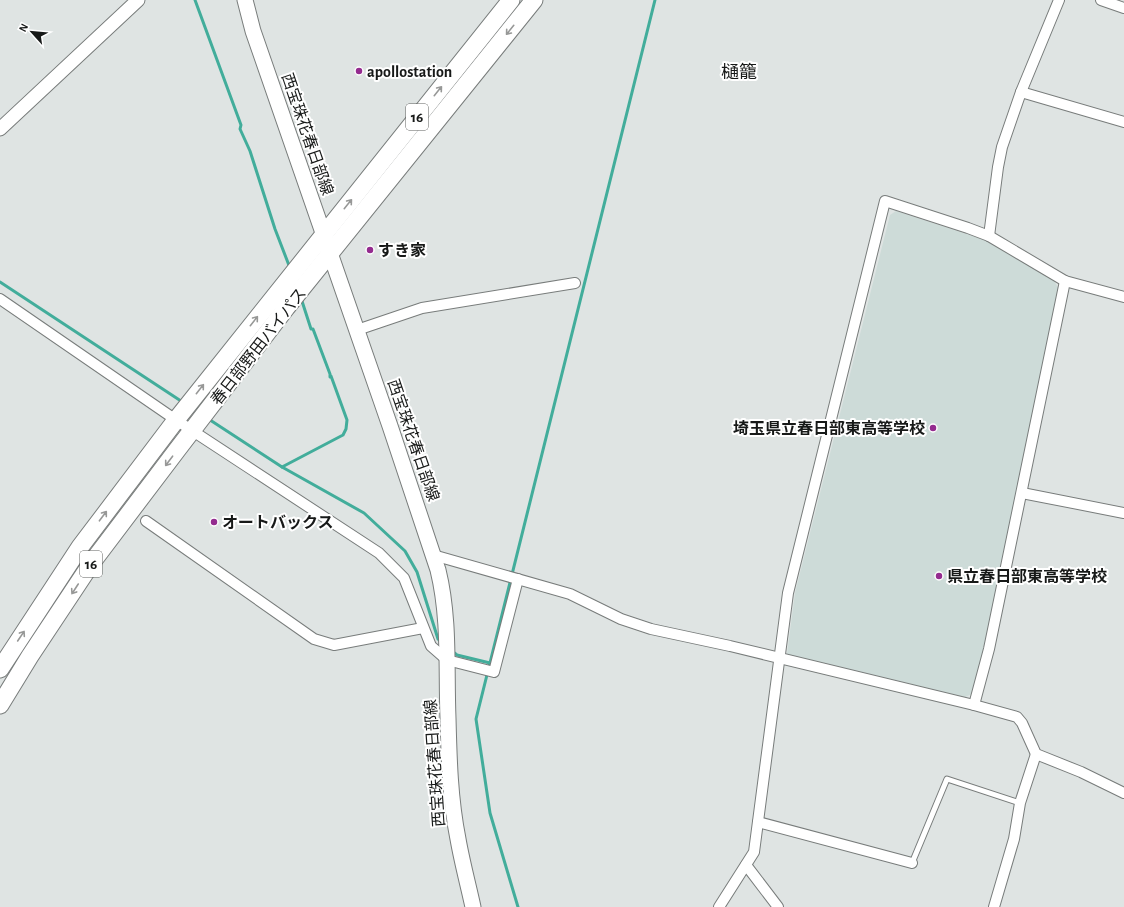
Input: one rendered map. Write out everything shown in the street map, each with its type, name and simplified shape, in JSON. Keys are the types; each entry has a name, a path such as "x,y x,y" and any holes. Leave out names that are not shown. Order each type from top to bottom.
{"highway":[{"name":"春日部野田バイパス","path":"0,706 30,656 93,561 192,430 330,254 534,0"},
{"name":"春日部野田バイパス","path":"0,669 80,547 176,420 508,1"}],"main road":[{"name":"西宝珠花春日部線","path":"245,0 256,39 434,555 443,592 451,795 458,840 474,907"}],"street":[{"path":"2,124 138,0"},
{"path":"989,236 1002,147 1021,92 1059,0"},
{"path":"1101,0 1124,8"},
{"path":"1021,92 1124,122"},
{"path":"719,907 754,852 788,592 885,202 989,236 1066,281 1124,297"},
{"path":"974,705 989,649 1066,281"},
{"path":"357,330 422,308 575,283"},
{"path":"0,299 176,420 379,552 404,578 431,646 446,657 494,672 518,579"},
{"path":"1022,493 1124,513"},
{"path":"146,521 314,639 334,645 423,628"},
{"path":"434,555 570,594 621,619 651,629 730,646 974,705 1017,717 1022,723 1036,754 1020,803 1014,839 994,907"},
{"path":"1036,754 1081,772 1124,793"},
{"path":"758,822 912,863"},
{"path":"746,865 778,907"}],"lane":[{"path":"912,863 947,779 1020,803"}],"shaded area":[{"name":"埼玉県立春日部東高等学校","path":"896,211 988,241 1054,281 1059,289 984,646 972,694 965,697 787,654 795,593 890,215"}],"waterway":[{"path":"195,0 241,125 240,129 250,151 275,229 290,268"},
{"path":"518,907 490,813 476,719 655,0"},
{"path":"0,282 184,403"},
{"path":"282,467 343,435 346,429 347,420 313,329 311,329 301,298"},
{"path":"207,418 282,467 364,513 405,551 417,572 438,639 442,642"},
{"path":"452,651 457,655 490,663"}],"place":[{"name":"apollostation","path":"359,71"},
{"name":"すき家","path":"370,250"},
{"name":"埼玉県立春日部東高等学校","path":"933,428"},
{"name":"オートバックス","path":"214,522"},
{"name":"県立春日部東高等学校","path":"939,576"}],"district":[{"name":"樋籠","path":"739,72"}]}
